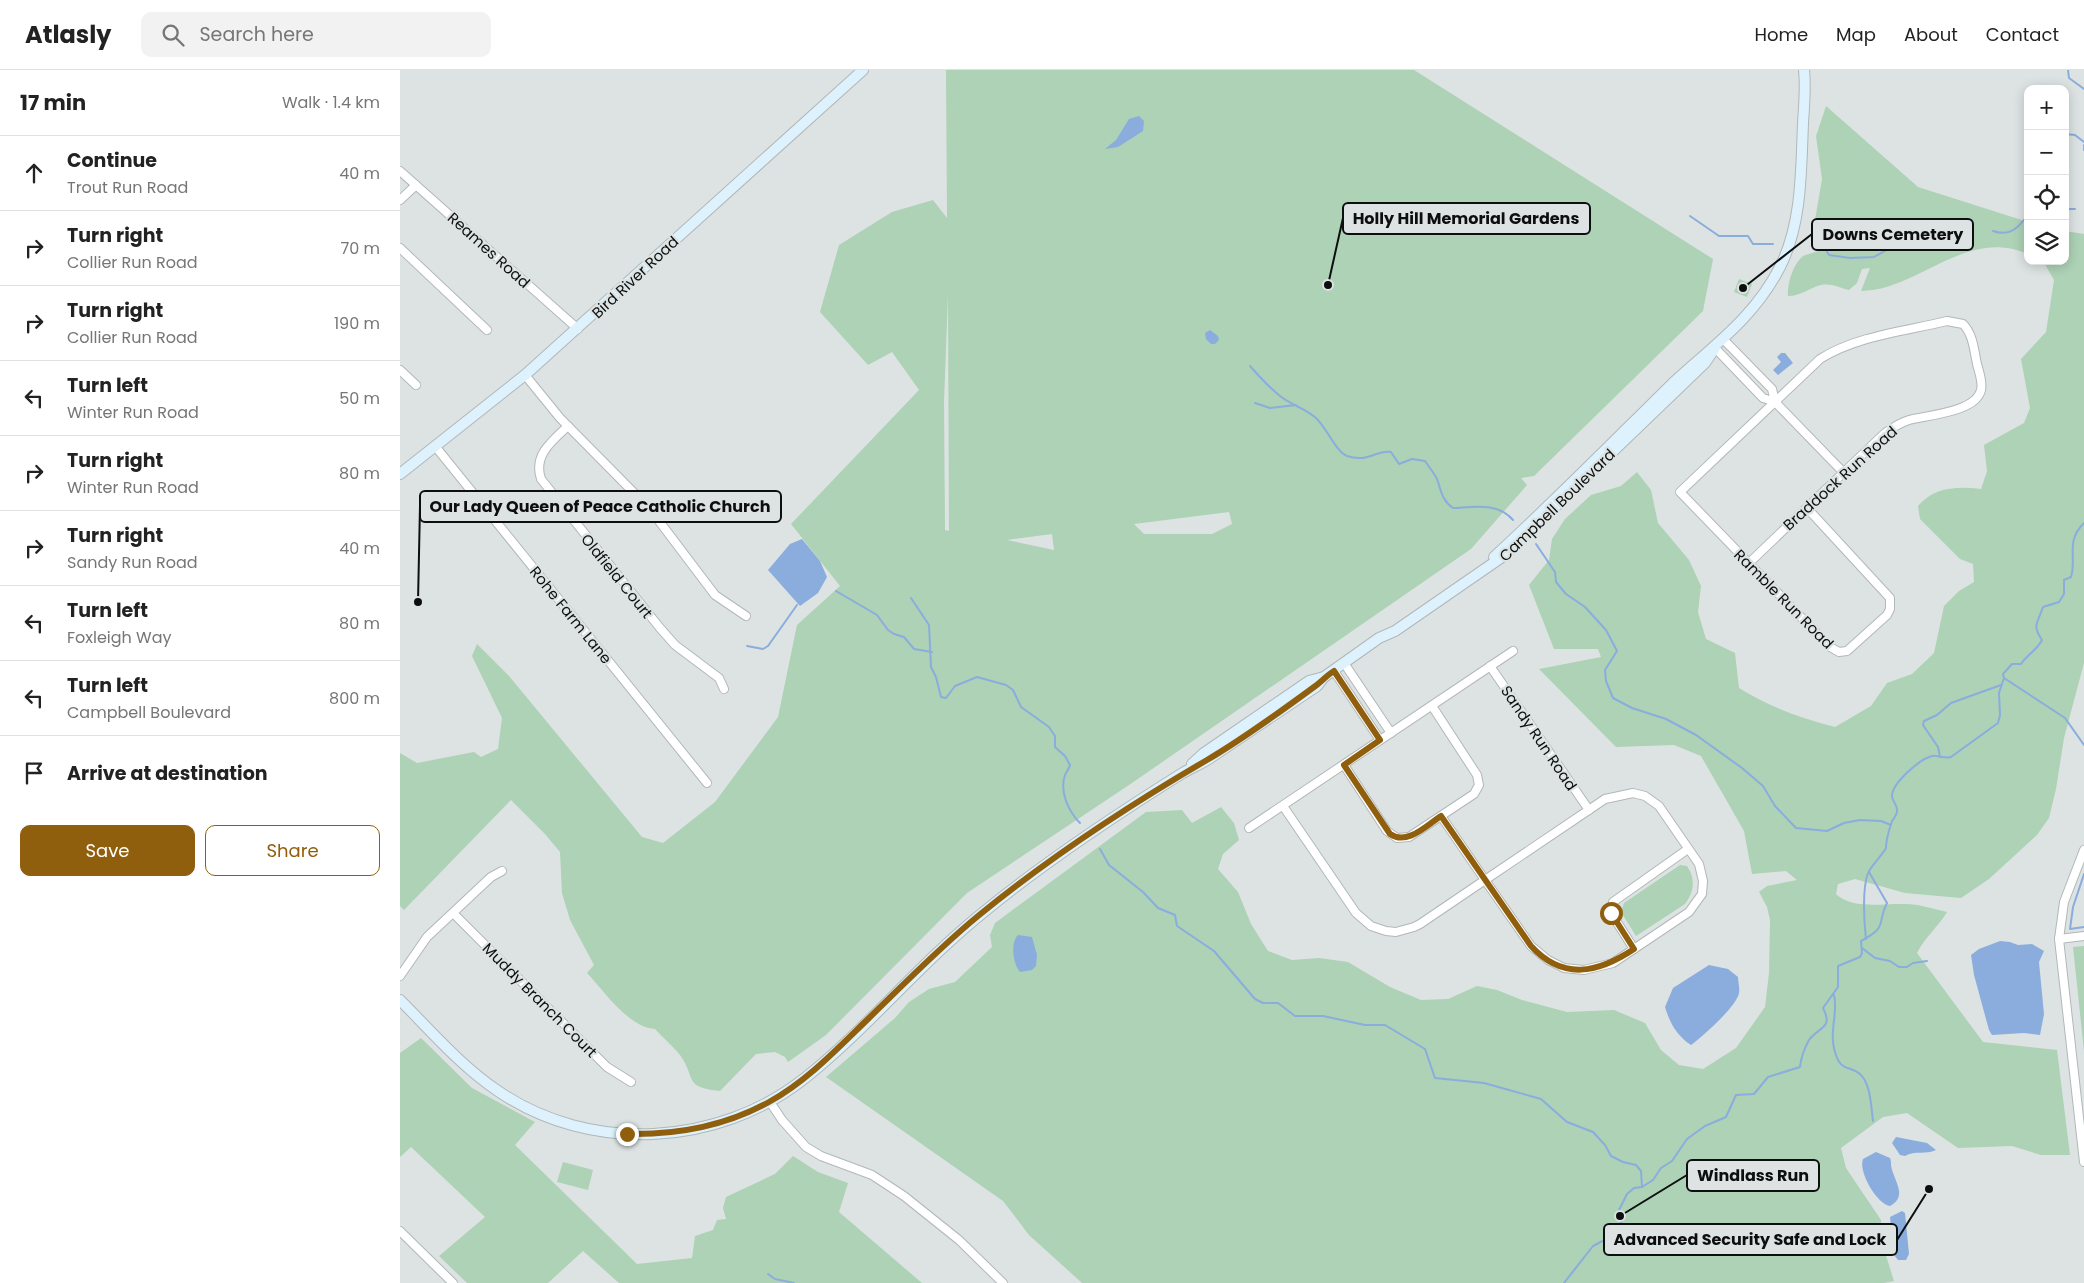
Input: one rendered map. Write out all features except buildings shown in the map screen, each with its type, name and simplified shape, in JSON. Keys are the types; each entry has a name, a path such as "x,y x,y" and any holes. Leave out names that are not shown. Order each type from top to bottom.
{"street":[{"name":"Bird River Road","path":"400,474 525,376 863,70"},
{"name":"Campbell Boulevard","path":"400,1000 460,1060 491,1086 527,1108 574,1126 627,1134 680,1132 726,1121 770,1102 821,1065 934,955 987,909 1184,772 1207,760 1317,686 1324,677 1379,638 1395,631 1506,555 1705,363 1715,348 1753,308 1768,287 1781,266 1792,234 1800,197 1805,71"},
{"name":"Reames Road","path":"400,171 578,329"},
{"path":"400,200 416,185"},
{"path":"400,248 487,330"},
{"name":"Braddock Run Road","path":"1749,563 1896,426 1966,406 1976,399 1981,391 1982,382 1971,336 1967,328 1958,322 1948,321 1842,347 1820,359 1775,402"},
{"path":"1724,340 1772,390 1775,402"},
{"path":"1715,348 1763,398 1775,402 1844,473"},
{"path":"400,370 416,385"},
{"path":"525,376 568,426 650,510 715,595 746,616"},
{"name":"Ramble Run Road","path":"1775,402 1680,492 1836,651 1843,652 1851,649 1881,620 1890,610 1891,604 1888,593 1806,508"},
{"name":"Oldfield Court","path":"568,426 544,450 539,465 541,479 552,496 660,628 675,645 719,678 724,689"},
{"name":"Rohe Farm Lane","path":"435,446 708,783"},
{"path":"1249,828 1513,651"},
{"path":"1344,663 1391,733"},
{"name":"Sandy Run Road","path":"1490,666 1589,810"},
{"path":"1334,671 1380,740"},
{"path":"1344,765 1387,831 1394,837 1408,837 1474,794 1479,782 1432,706"},
{"path":"1283,806 1356,913 1378,929 1396,932 1414,927 1485,880 1589,810 1613,796 1633,793 1646,796 1659,806 1703,875 1703,888 1699,900 1689,912 1613,963 1595,969 1574,970 1554,964 1531,946 1485,880 1441,816"},
{"path":"1634,949 1613,916 1613,902 1688,849"},
{"path":"2084,850 2068,888 2061,917 2059,940 2084,1162"},
{"path":"400,976 426,937 491,877 502,871"},
{"name":"Muddy Branch Court","path":"453,913 607,1067 630,1082"},
{"path":"2059,940 2084,936"},
{"path":"770,1102 782,1120 806,1147 821,1156 872,1175 904,1196 953,1235 1003,1283"},
{"path":"400,1231 453,1283"}],"green space":[{"path":"946,70 1414,70 1713,259 1703,311 1534,476 1521,478 1527,485 1471,549 1129,785 967,893 826,1035 788,1062 785,1057 775,1052 756,1054 720,1091 708,1089 692,1081 680,1055 655,1029 645,1027 626,1015 609,999 587,973 594,965 570,920 562,893 560,852 511,800 404,910 400,906 400,753 417,763 474,752 481,757 498,749 502,718 472,656 477,644 509,676 642,837 663,843 715,802 778,717 797,625 840,586 791,524 919,390 892,352 868,365 820,312 839,245 892,212 933,200 947,218","holes":["948,295 949,531 945,530 944,402","1229,512 1232,524 1212,534 1144,534 1134,524","1052,534 1054,550 1007,540"]},
{"path":"1826,106 1918,187 2024,221 2024,253 2005,248 1984,248 1963,254 1883,288 1861,291 1870,268 1862,269 1857,283 1849,290 1825,285 1817,286 1797,295 1788,296 1790,280 1796,264 1803,256 1818,251 1822,237 1815,220 1822,179 1816,136"},
{"path":"2069,232 2084,234 2084,663 2064,738 2056,789 2049,818 2037,835 1989,879 1961,898 1905,893 1855,879 1838,884 1836,894 1843,899 1860,904 1910,904 1947,912 1917,953 1983,1042 2057,1050 2070,1155 2041,1155 2012,1146 1958,1148 1907,1113 1883,1117 1841,1148 1846,1168 1881,1220 1882,1243 1894,1281 1884,1283 1082,1283 1029,1235 1003,1201 826,1077 895,1018 909,1002 929,989 955,982 992,947 990,935 995,923 1146,812 1182,810 1192,823 1221,807 1234,823 1239,840 1223,854 1218,869 1238,892 1251,924 1268,951 1292,960 1319,958 1348,962 1390,987 1421,1000 1448,999 1477,986 1497,990 1522,1000 1567,1012 1614,1010 1645,1023 1661,1050 1679,1065 1703,1069 1736,1048 1765,1007 1769,973 1770,920 1767,907 1759,892 1767,886 1797,880 1786,871 1752,874 1744,831 1701,756 1674,745 1616,747 1539,669 1601,657 1598,649 1554,649 1529,585 1549,560 1552,539 1565,519 1591,495 1621,486 1637,472 1651,490 1658,523 1689,560 1701,586 1698,612 1706,639 1735,653 1739,688 1762,701 1786,711 1835,727 1871,706 1887,683 1912,674 1934,653 1944,606 1959,591 1974,582 1973,564 1960,559 1920,519 1918,506 1931,495 1946,489 1981,489 1987,471 1984,445 2024,423 2030,408 2021,359 2046,332 2054,280 2045,265 2069,265"},
{"path":"1739,279 1752,284 1747,297 1734,292"},
{"path":"1680,865 1687,866 1693,881 1692,890 1685,904 1636,936 1621,912 1624,903"},
{"path":"2084,946 2084,1051 2073,947"},
{"path":"421,1038 472,1088 535,1122 515,1145 637,1264 692,1258 695,1236 713,1230 717,1220 726,1219 723,1208 726,1197 775,1174 793,1156 818,1172 848,1183 839,1212 922,1283 619,1283 583,1251 548,1283 467,1283 439,1256 485,1217 411,1147 400,1157 400,1053"},
{"path":"563,1162 593,1170 588,1190 557,1182"}],"water":[{"path":"1139,116 1144,121 1143,131 1118,147 1105,149 1116,140 1129,119"},
{"path":"1210,330 1218,336 1219,340 1215,344 1211,344 1206,339 1205,333"},
{"path":"1781,353 1785,353 1793,363 1778,375 1773,370 1781,362 1777,357"},
{"path":"802,539 820,561 827,577 818,593 800,606 768,570 790,544"},
{"path":"1018,935 1032,937 1037,955 1036,966 1032,970 1020,972 1016,964 1013,948"},
{"path":"2000,941 2018,945 2032,944 2044,951 2039,962 2044,1014 2040,1035 2024,1033 1992,1035 1989,1030 1974,975 1971,955 1979,949"},
{"path":"1709,965 1728,969 1738,977 1739,993 1737,999 1726,1013 1691,1045 1674,1028 1665,1007 1673,988"},
{"path":"1896,1137 1927,1143 1936,1150 1905,1156 1900,1155 1892,1143"},
{"path":"1876,1152 1890,1158 1892,1171 1898,1187 1899,1193 1896,1202 1890,1206 1874,1194 1863,1172 1863,1159"},
{"path":"1902,1211 1905,1213 1909,1254 1906,1260 1898,1260 1894,1255 1890,1217"}],"waterway":[{"path":"2068,70 2069,78 2084,89"},
{"path":"2069,134 2075,135 2084,142"},
{"path":"2084,145 2084,150"},
{"path":"2069,209 2075,209"},
{"path":"1690,216 1719,236 1748,236 1753,244 1773,244"},
{"path":"1993,231 1999,233 2009,232 2024,220"},
{"path":"1811,235 1829,235 1826,250 1829,255 1850,258 1874,257 1899,243 1911,240 1921,229 1942,230 1951,233 1969,230"},
{"path":"1250,366 1280,396 1316,418 1343,454 1361,458 1391,452 1399,464 1412,459 1425,461 1437,479 1444,499 1453,508 1493,508 1507,514 1513,520"},
{"path":"1255,403 1270,408 1296,405"},
{"path":"1866,939 1864,906 1866,880 1870,869 1886,848 1887,838 1897,809 1892,798 1893,791 1901,778 1927,758 1932,756 1951,757 1998,723 2000,715 1999,693 2004,678 2003,674 2012,664 2021,664 2042,640 2036,628 2037,621 2043,607 2059,602 2064,594 2064,580 2071,577 2073,570 2073,543 2078,530 2084,523"},
{"path":"1536,544 1555,572 1556,582 1566,594 1585,607 1606,630 1617,651 1605,670 1606,681 1613,698 1632,708 1666,719 1696,735 1742,768 1763,786 1775,806 1796,828 1827,831 1844,823 1860,820 1881,821 1891,825"},
{"path":"836,591 877,615 888,630 904,637 914,649 932,652"},
{"path":"911,598 929,625 931,667 936,677 941,697 946,698 955,686 977,677 1006,685 1013,690 1021,707 1049,727 1055,736 1055,747 1065,756 1070,765 1063,781 1064,795 1072,813 1080,823"},
{"path":"747,646 763,649 768,646 797,605"},
{"path":"2004,678 2065,718 2084,745"},
{"path":"1940,757 1938,747 1923,725 1924,721 1937,715 1951,703 2001,685"},
{"path":"1100,849 1109,865 1143,892 1158,908 1175,915 1177,926 1214,951 1255,999 1263,1003 1278,1003 1295,1016 1323,1016 1365,1025 1385,1025 1425,1049 1435,1078 1484,1083 1541,1099 1567,1122 1593,1132 1605,1145 1611,1156 1623,1162 1636,1165 1641,1171 1642,1187"},
{"path":"1564,1283 1593,1246 1612,1236 1622,1221 1619,1210 1627,1194 1634,1188 1642,1187 1653,1180 1661,1168 1672,1161 1687,1139 1705,1126 1726,1117 1736,1095 1754,1094 1768,1077 1800,1067 1803,1053 1809,1040 1826,1024 1827,1020 1823,1008 1838,987 1838,966 1860,957 1862,953 1861,941 1879,928 1887,903 1869,872"},
{"path":"2084,874 2073,907 2070,929 2084,927"},
{"path":"1862,948 1875,958 1890,961 1899,967 1907,967 1913,963 1927,961"},
{"path":"1834,995 1833,1042 1835,1051 1840,1063 1864,1078 1870,1096 1873,1121"},
{"path":"768,1274 775,1279 794,1283"}],"place":[{"name":"Holly Hill Memorial Gardens","path":"1328,285"},
{"name":"Downs Cemetery","path":"1743,288"},
{"name":"Our Lady Queen of Peace Catholic Church","path":"418,602"},
{"name":"Advanced Security Safe and Lock","path":"1929,1189"},
{"name":"Windlass Run","path":"1620,1216"}],"route":[{"path":"627,1134 668,1134 704,1128 737,1117 770,1102 821,1065 940,949 987,909 1030,877 1184,772 1207,760 1317,686 1324,677 1334,671 1380,740 1344,765 1390,834 1401,839 1408,837 1441,816 1531,946 1554,964 1564,968 1584,970 1604,967 1634,949 1611,913"}]}
